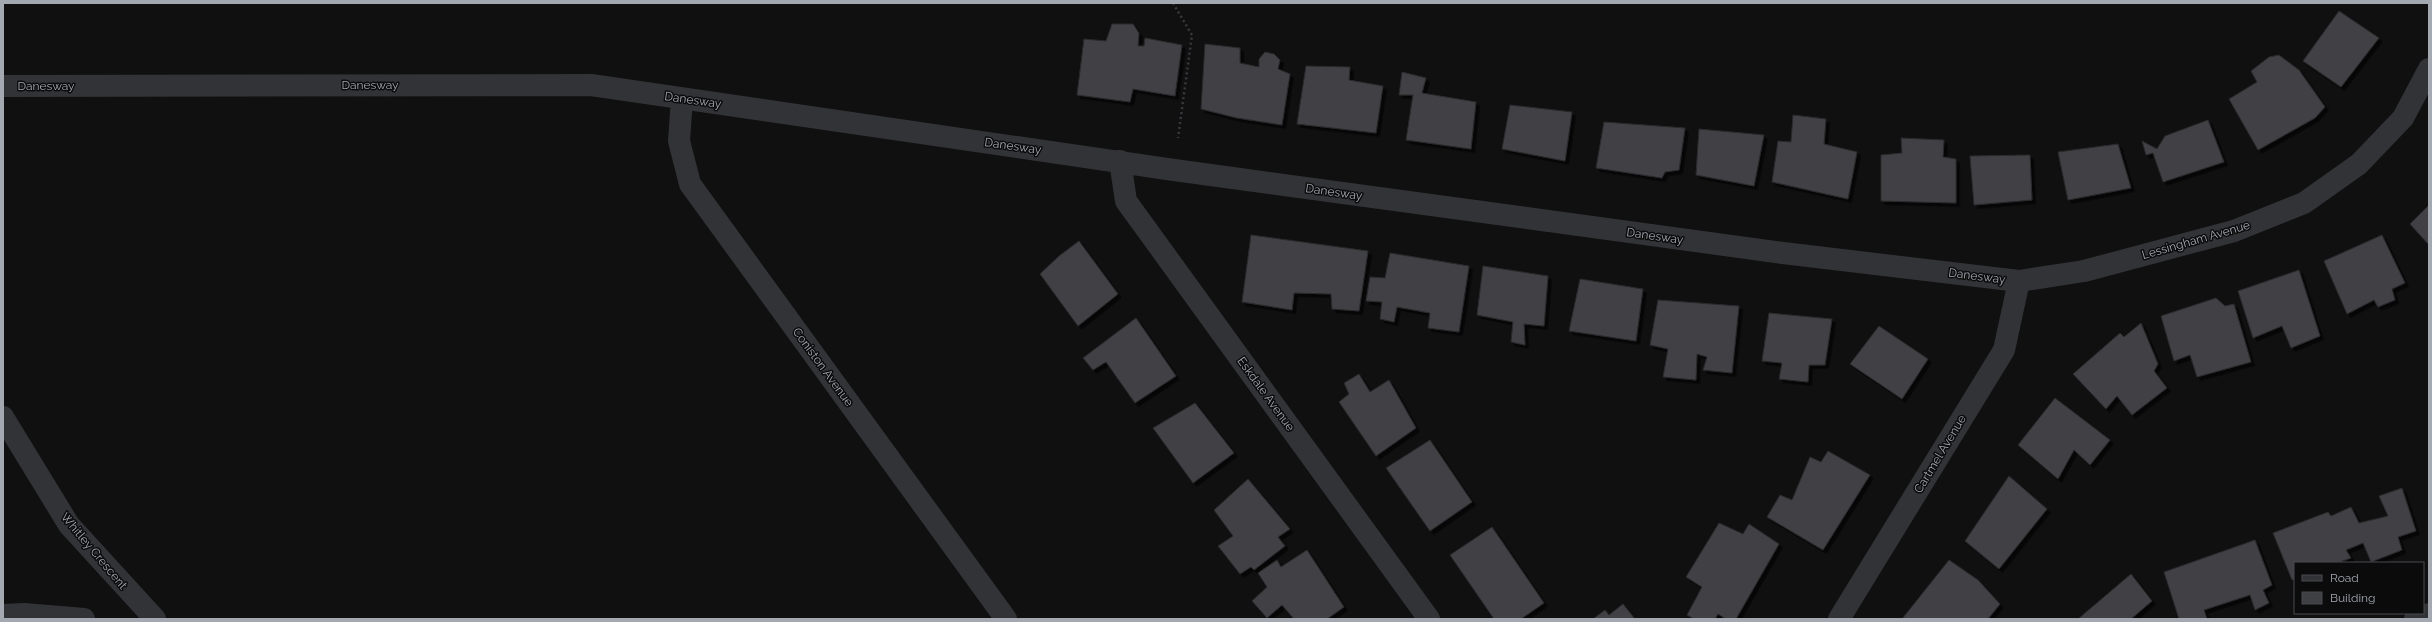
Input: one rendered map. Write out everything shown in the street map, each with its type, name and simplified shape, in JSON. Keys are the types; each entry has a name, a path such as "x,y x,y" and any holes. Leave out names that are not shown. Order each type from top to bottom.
{"street":[{"name":"Lessingham Avenue","path":"2019,281 2084,270 2234,232 2304,203 2359,164 2398,124 2403,118 2429,69"},
{"name":"Danesway","path":"3,86 591,85 1174,170 1775,252 2019,281"},
{"name":"Coniston Avenue","path":"682,99 679,141 690,184 1006,619"},
{"name":"Eskdale Avenue","path":"1120,161 1126,201 1429,619"},
{"name":"Cartmel Avenue","path":"1839,619 2004,350 2019,281"},
{"name":"Whitley Crescent","path":"3,417 69,524 155,619"},
{"path":"3,615 24,614 84,619"},
{"path":"2415,619 2429,614"}],"path":[{"path":"1173,3 1192,35 1174,170"}],"building":[{"path":"2339,11 2379,38 2341,87 2303,61"},
{"path":"1112,24 1133,24 1139,33 1138,46 1144,46 1145,38 1182,45 1175,96 1133,89 1130,102 1077,95 1084,39 1106,41"},
{"path":"1205,44 1240,48 1240,63 1259,67 1259,59 1265,52 1274,54 1280,60 1278,69 1290,74 1282,125 1237,118 1201,109"},
{"path":"2279,55 2299,70 2325,107 2315,118 2258,150 2229,99 2257,82 2251,71 2269,57"},
{"path":"1306,66 1350,67 1349,80 1383,86 1376,133 1297,124"},
{"path":"1402,72 1426,78 1422,93 1476,102 1471,149 1406,140 1413,95 1399,95"},
{"path":"1510,105 1572,112 1565,161 1502,149"},
{"path":"1793,115 1826,119 1824,144 1857,152 1848,199 1772,182 1778,141 1791,142"},
{"path":"2208,120 2224,162 2163,182 2153,153 2146,155 2142,141 2157,149 2165,136"},
{"path":"1604,122 1685,128 1679,170 1665,172 1662,178 1596,168"},
{"path":"1699,129 1764,135 1754,186 1696,175"},
{"path":"1901,138 1944,140 1943,157 1956,159 1956,203 1881,201 1881,155 1902,153"},
{"path":"2118,144 2131,188 2068,200 2058,152"},
{"path":"2030,155 2032,200 1974,205 1970,156"},
{"path":"2429,205 2429,245 2410,224"},
{"path":"1251,235 1368,251 1359,311 1332,309 1331,294 1294,293 1292,310 1242,302"},
{"path":"2382,235 2405,283 2392,289 2395,300 2378,307 2374,300 2347,314 2324,261"},
{"path":"1079,241 1118,294 1078,326 1040,274 1059,256"},
{"path":"1390,253 1469,266 1459,332 1428,328 1430,313 1397,307 1394,322 1380,319 1382,302 1366,301 1370,277 1385,278"},
{"path":"1483,266 1548,276 1544,326 1524,324 1525,345 1511,342 1513,322 1477,315"},
{"path":"2299,270 2320,336 2291,348 2282,326 2253,338 2238,291"},
{"path":"1580,279 1643,289 1636,341 1569,331"},
{"path":"2216,298 2225,306 2234,304 2251,362 2197,377 2190,355 2174,361 2161,316"},
{"path":"1658,300 1739,306 1732,373 1703,370 1707,357 1697,354 1696,380 1663,377 1668,349 1650,345"},
{"path":"1769,313 1832,319 1825,365 1809,365 1808,382 1779,379 1782,363 1762,361"},
{"path":"1136,318 1176,376 1135,403 1106,362 1093,370 1083,358"},
{"path":"2141,323 2158,364 2154,371 2167,388 2132,415 2117,396 2106,409 2073,374 2120,333 2124,337"},
{"path":"1879,326 1928,359 1902,399 1850,364"},
{"path":"1359,374 1370,392 1389,380 1416,428 1376,456 1339,402 1349,394 1344,383"},
{"path":"2055,398 2110,440 2090,465 2074,450 2058,479 2018,445"},
{"path":"1195,403 1234,453 1193,483 1153,428"},
{"path":"1430,440 1472,502 1430,531 1386,468"},
{"path":"1828,451 1870,475 1823,550 1767,517 1780,495 1792,500 1810,457 1821,462"},
{"path":"2009,476 2047,509 1999,569 1965,541"},
{"path":"1248,479 1290,529 1278,537 1285,546 1254,570 1251,567 1240,574 1218,546 1233,536 1214,510"},
{"path":"2402,488 2416,531 2398,537 2402,550 2371,562 2363,543 2346,550 2351,558 2340,562 2294,562 2294,579 2292,580 2273,533 2328,512 2331,516 2351,507 2359,523 2388,516 2379,496"},
{"path":"1719,523 1743,534 1749,524 1779,544 1736,619 1726,619 1718,614 1715,619 1694,619 1687,615 1702,587 1686,577"},
{"path":"1492,527 1544,603 1521,619 1494,619 1450,555"},
{"path":"2255,540 2272,585 2263,590 2269,603 2255,610 2250,595 2204,610 2207,619 2179,619 2164,572"},
{"path":"1307,550 1344,607 1327,619 1294,619 1282,605 1267,618 1252,601 1267,587 1258,573 1277,560 1281,567"},
{"path":"1949,560 1978,580 2000,604 1988,619 1902,619"},
{"path":"2131,574 2152,601 2131,619 2078,619"},
{"path":"1623,604 1635,619 1593,619 1605,610 1609,615"}]}
